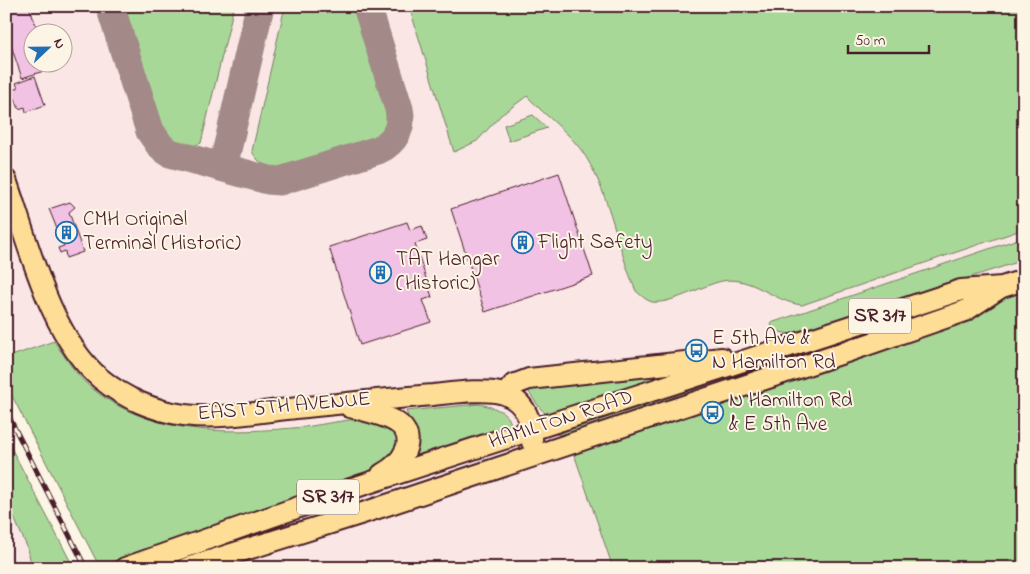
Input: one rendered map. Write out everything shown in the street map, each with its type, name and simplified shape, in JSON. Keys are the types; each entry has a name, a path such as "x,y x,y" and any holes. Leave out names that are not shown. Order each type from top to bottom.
{"main road":[{"name":"EAST 5TH AVENUE","path":"6,180 58,325 67,340 89,368 116,390 155,408 182,415 202,417 443,394 506,394"},
{"name":"HAMILTON ROAD","path":"124,568 356,487 961,290 1002,287 1024,280"},
{"name":"HAMILTON ROAD","path":"187,568 363,513 965,311 1002,287"},
{"path":"532,457 533,429 522,406 506,394 514,385 529,379 761,354"},
{"path":"338,404 390,419 401,426 407,438 406,454 396,466 356,487"}],"shaded area":[{"path":"6,6 1024,6 1024,280 814,338 823,360 571,445 613,568 227,568 215,530 302,495 382,467 376,420 243,431 194,430 165,425 141,417 114,404 88,385 70,365 54,341 6,358"},
{"path":"6,500 29,549 31,564 28,568 6,568"}],"green space":[{"path":"120,6 234,6 201,143 185,147 180,146 171,142 163,135"},
{"path":"285,6 355,6 390,114 389,126 382,136 280,168 263,164 254,155 252,151"},
{"path":"409,6 1024,6 1024,229 802,305 781,299 753,285 733,280 714,283 668,301 652,302 636,291 629,275 602,189 586,157 573,140 527,96 501,115 477,141 454,152"},
{"path":"533,115 547,128 509,141 504,125"},
{"path":"1024,237 1024,260 791,334 773,331 771,323"},
{"path":"1024,280 1024,568 613,568 571,445"},
{"path":"54,341 74,370 89,386 113,403 138,415 164,423 219,431 247,431 304,427 369,419 378,421 395,432 399,447 382,467 302,495 215,530 107,563 109,568 100,568 6,384 6,358"},
{"path":"742,371 739,378 566,435 555,434 555,430"},
{"path":"674,372 676,375 551,417 540,408 525,387"},
{"path":"479,404 495,408 504,413 508,417 511,427 410,465 412,427 406,411"},
{"path":"6,438 74,568 28,568 31,564 28,549 6,500"}],"building":[{"path":"6,6 29,6 35,22 22,22 22,72 41,72 22,78 6,31"},
{"path":"35,76 45,105 26,112 25,107 19,109 12,90 18,88 16,83"},
{"name":"Flight Safety","path":"559,173 593,276 485,312 451,209"},
{"name":"CMH Original Terminal (Historic)","path":"70,202 75,207 69,212 83,252 66,258 65,251 60,253 58,248 64,246 49,209"},
{"name":"TAT Hangar (Historic)","path":"407,222 410,230 422,226 427,240 415,244 432,297 423,300 431,322 360,345 329,247"}],"taxiway":[{"path":"110,6 150,131 161,147 170,153 268,180 280,181 378,150 389,143 399,128 399,109 367,6"},
{"path":"223,167 260,6"}],"railway":[{"path":"6,411 86,568"}],"place":[{"name":"CMH Original Terminal (Historic)","path":"67,232"},
{"name":"Flight Safety","path":"522,243"},
{"name":"TAT Hangar (Historic)","path":"380,272"},
{"name":"E 5th Ave & N Hamilton Rd","path":"696,351"},
{"name":"N Hamilton Rd & E 5th Ave","path":"713,413"}]}
